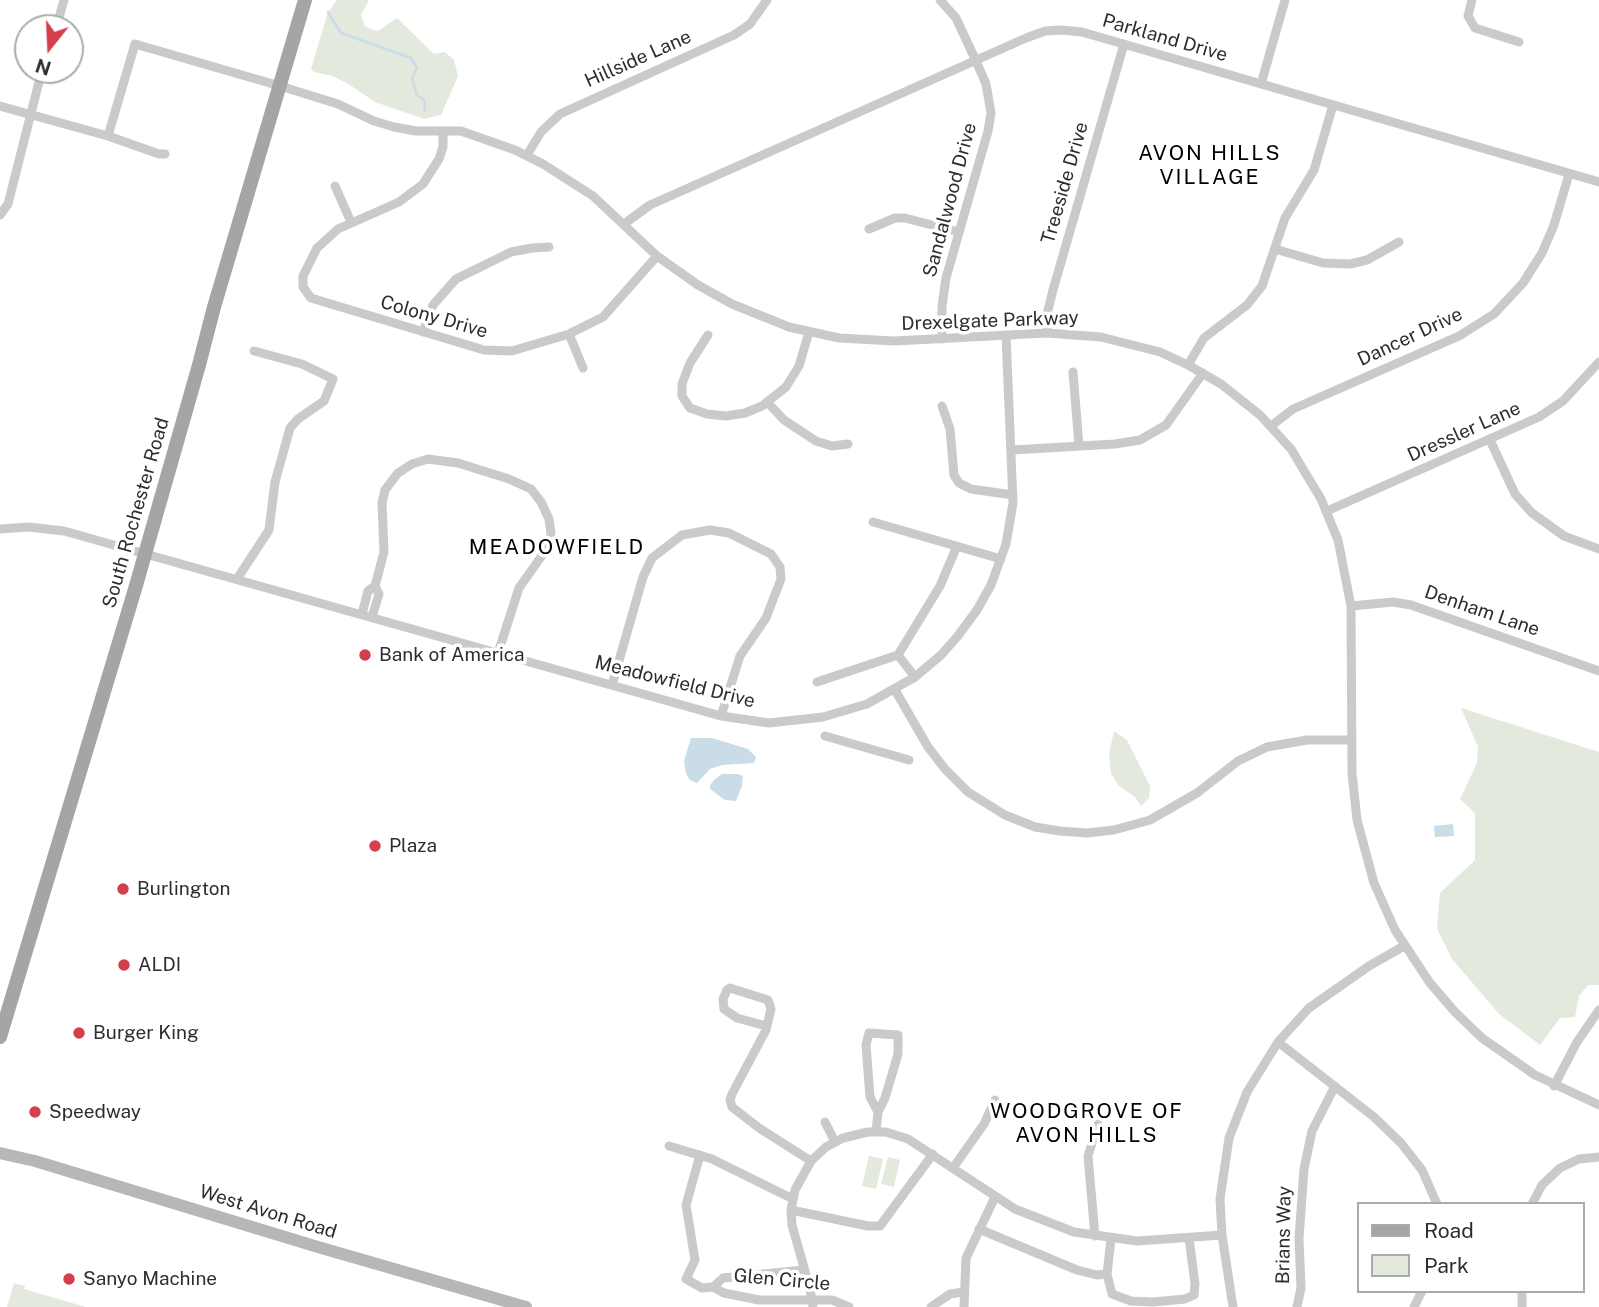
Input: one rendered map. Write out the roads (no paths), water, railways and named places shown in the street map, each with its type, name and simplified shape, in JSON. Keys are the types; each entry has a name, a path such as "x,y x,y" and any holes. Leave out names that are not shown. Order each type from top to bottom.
{"main road":[{"name":"South Rochester Road","path":"0,1037 145,553 305,0"},
{"name":"West Avon Road","path":"0,1153 35,1161 526,1307"}],"street":[{"name":"Hillside Lane","path":"527,155 541,132 560,114 734,35 750,24 767,0"},
{"name":"Sandalwood Drive","path":"940,0 956,18 976,61 986,84 990,113 988,131 945,286 942,339"},
{"path":"1261,84 1285,0"},
{"path":"1472,0 1468,16 1475,28 1519,42"},
{"name":"Parkland Drive","path":"624,224 650,205 1026,38 1054,30 1082,32 1599,182"},
{"name":"Drexelgate Parkway","path":"108,136 135,44 338,104 394,127 474,135 527,155 577,184 657,256 698,285 766,319 809,332 866,341 1047,333 1086,335 1116,339 1160,352 1203,373 1244,401 1271,426 1298,460 1327,511 1342,556 1351,606 1354,801 1367,863 1383,906 1404,946 1436,991 1468,1025 1516,1063 1554,1086 1599,1105"},
{"name":"Treeside Drive","path":"1047,333 1048,310 1053,290 1124,44"},
{"path":"1,215 8,204 38,84"},
{"path":"1188,365 1204,338 1241,310 1257,294 1267,277 1287,213 1314,170 1333,105"},
{"path":"0,106 165,154"},
{"name":"Colony Drive","path":"443,131 443,147 439,159 423,184 399,202 351,222 327,237 312,254 303,276 306,293 319,302 484,350 501,352 522,349 596,322 608,314 657,256"},
{"name":"Dancer Drive","path":"1271,426 1293,409 1459,336 1494,314 1523,283 1542,253 1554,225 1569,174"},
{"path":"335,186 351,222"},
{"path":"869,229 895,218 905,218 959,232"},
{"path":"1275,249 1323,263 1350,264 1367,260 1399,243"},
{"path":"423,332 433,305 456,279 511,253 549,247"},
{"path":"708,335 695,352 682,384 682,396 690,408 707,414 726,416 745,413 768,403 786,387 796,373 809,332"},
{"path":"569,334 583,368"},
{"name":"Meadowfield Drive","path":"0,529 50,529 145,553 721,716 769,723 822,717 867,704 915,677 941,654 971,620 991,584 1010,526 1013,495 1006,335"},
{"path":"237,579 269,530 275,482 290,428 324,401 333,379 302,364 254,351"},
{"name":"Dressler Lane","path":"1327,511 1533,421 1555,407 1599,362"},
{"path":"1073,372 1079,446"},
{"path":"1012,450 1126,443 1154,433 1176,414 1203,373"},
{"path":"768,403 785,420 816,441 832,446 848,444"},
{"path":"942,406 950,429 954,475 959,483 971,489 1013,495"},
{"path":"1490,440 1515,494 1532,513 1564,536 1599,549"},
{"path":"362,614 368,592 375,586 384,552 383,495 390,482 404,468 423,460 438,459 523,485 536,494 546,511 551,528 550,539 544,554 519,588 498,653"},
{"path":"873,522 1001,559"},
{"path":"612,685 642,577 652,558 682,535 710,530 729,533 771,554 780,566 781,579 766,618 740,656 721,716"},
{"path":"817,682 898,655 940,586 957,547"},
{"path":"372,617 379,594 375,586"},
{"name":"Denham Lane","path":"1351,606 1393,602 1411,605 1599,671"},
{"path":"898,655 915,677"},
{"path":"895,690 928,747 968,792 1016,820 1060,831 1114,831 1150,820 1197,793 1238,761 1267,747 1307,740 1351,740"},
{"path":"825,736 909,760"},
{"path":"1233,1307 1222,1235 1222,1182 1229,1138 1247,1092 1278,1042 1294,1022 1319,999 1404,946"},
{"path":"766,1026 737,1018 724,1009 723,999 727,990 730,988 768,1000 771,1009 766,1026 732,1094 732,1107 759,1128 811,1161"},
{"path":"1554,1086 1577,1042 1599,1010"},
{"path":"876,1131 878,1112 898,1054 898,1035 869,1033 866,1045 870,1097 878,1112"},
{"path":"1278,1042 1374,1117 1401,1143 1422,1170 1436,1202"},
{"name":"Brians Way","path":"1297,1307 1301,1288 1299,1238 1304,1169 1312,1130 1335,1086"},
{"path":"953,1168 984,1124 995,1100"},
{"path":"825,1122 835,1142"},
{"path":"1095,1237 1087,1156 1098,1124"},
{"path":"813,1304 793,1231 793,1199 799,1181 811,1161 835,1142 851,1135 876,1131 908,1139 995,1197 1044,1222 1095,1237 1137,1241 1222,1235"},
{"path":"669,1146 700,1155 793,1199"},
{"path":"791,1210 880,1226 933,1154"},
{"name":"Glen Circle","path":"700,1155 686,1205 695,1260 686,1279 702,1287 713,1287 724,1293 759,1300 813,1304 832,1300 849,1307"},
{"path":"1533,1202 1542,1185 1560,1168 1579,1159 1599,1157"},
{"path":"964,1307 966,1258 995,1197"},
{"path":"979,1229 1077,1270 1107,1275"},
{"path":"1111,1239 1107,1275 1112,1294 1120,1298 1153,1303 1185,1299 1194,1295 1189,1238"},
{"name":"Glen Circle","path":"713,1287 723,1278 804,1270"},
{"path":"931,1307 950,1294 964,1292"}],"water":[{"path":"691,738 712,738 748,749 756,757 754,763 722,765 710,769 697,783 690,780 686,774 684,761"},
{"path":"722,774 743,776 736,801 725,800 710,789 714,780"},
{"path":"1453,824 1454,836 1435,837 1434,826"}],"waterway":[{"path":"328,12 341,33 411,58 417,68 412,79 417,95 424,100 425,111"}],"place":[{"name":"Bank of America","path":"365,655"},
{"name":"Plaza","path":"375,846"},
{"name":"Burlington","path":"123,889"},
{"name":"ALDI","path":"124,965"},
{"name":"Burger King","path":"79,1033"},
{"name":"Speedway","path":"35,1112"},
{"name":"Sanyo Machine","path":"69,1279"}],"district":[{"name":"AVON HILLS VILLAGE","path":"1210,166"},
{"name":"MEADOWFIELD","path":"557,548"},
{"name":"WOODGROVE OF AVON HILLS","path":"1087,1124"}]}
